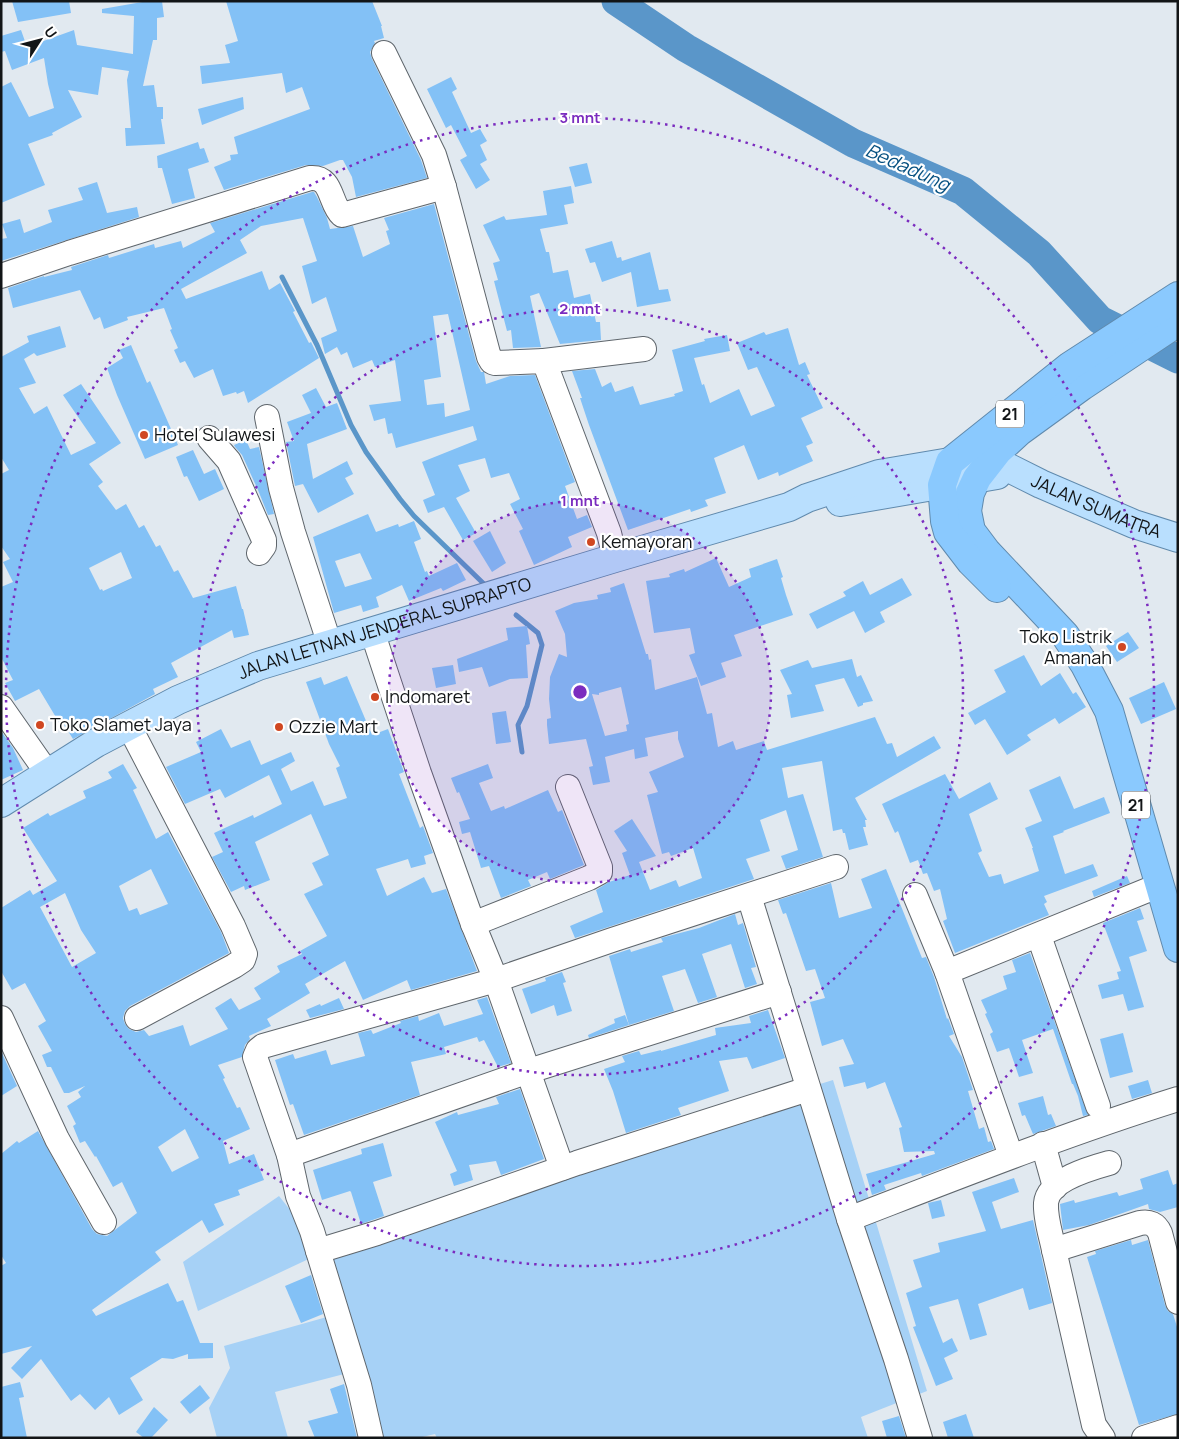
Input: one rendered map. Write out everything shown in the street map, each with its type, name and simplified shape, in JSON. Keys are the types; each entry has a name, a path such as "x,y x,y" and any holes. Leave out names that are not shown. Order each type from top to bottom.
{"highway":[{"name":"21","path":"1085,665 1056,644 971,562 953,541 945,522 946,473 1076,376 1178,296"},
{"name":"21","path":"1176,939 1109,711 1085,665 1065,635 986,550 971,531 967,511 970,493 984,469 1076,376 1178,322"}],"main road":[{"name":"JALAN LETNAN JENDERAL SUPRAPTO","path":"1,803 96,743 178,700 258,666 789,507 819,506 884,484 946,473 984,469"},
{"name":"JALAN SUMATRA","path":"984,469 1016,473 1134,524 1178,538"}],"street":[{"path":"384,53 434,154 489,357 492,362 495,364 544,361 644,348"},
{"path":"1,276 87,247 310,178 323,180 330,191 337,210 342,215 444,187"},
{"path":"544,361 609,533 614,558"},
{"path":"267,417 281,488 293,532 330,645"},
{"path":"209,438 229,461 264,540 264,546 259,553"},
{"path":"372,631 419,773 473,924 496,980 529,1071 562,1168"},
{"path":"1,706 48,774"},
{"path":"129,726 233,926 245,954 242,960 234,966 137,1018"},
{"path":"473,924 600,872 600,867 568,788"},
{"path":"371,1438 359,1384 312,1231 298,1196 289,1155 255,1057 258,1050 263,1046 496,980 836,867"},
{"path":"946,972 1039,936 1160,885"},
{"path":"915,895 946,972 1011,1156"},
{"path":"749,896 848,1219 896,1359 920,1438"},
{"path":"1039,936 1098,1106"},
{"path":"289,1155 529,1071 778,992"},
{"path":"1,1018 57,1139 104,1222"},
{"path":"318,1251 377,1233 562,1168 808,1089"},
{"path":"848,1219 1043,1144 1178,1098"},
{"path":"1043,1144 1055,1187"},
{"path":"1103,1438 1094,1425 1054,1250 1046,1201 1055,1187 1082,1171 1109,1163"},
{"path":"1054,1250 1140,1223 1147,1222 1153,1224 1158,1227 1160,1232 1178,1302"},
{"path":"1144,1438 1178,1427"}],"shaded area":[{"path":"833,1080 927,1391 861,1417 868,1438 437,1438 435,1434 418,1438 368,1438 348,1373 275,1392 288,1438 217,1438 209,1408 230,1368 224,1346 341,1313 315,1256 198,1311 183,1262 279,1196 315,1241"}],"building":[{"path":"12,1 69,1 71,13 18,22"},
{"path":"148,1 162,1 164,17 157,18 157,40 153,40 143,86 154,85 157,107 163,107 163,119 161,119 165,144 126,146 125,128 131,128 127,80 129,71 102,67 98,95 68,90 82,117 52,133 53,135 28,144 45,185 1,203 1,87 11,82 29,117 54,108 44,58 12,70 5,51 1,52 1,36 21,30 27,47 74,30 77,45 133,54 134,16 102,13 102,9"},
{"path":"226,1 372,1 382,26 384,38 374,41 375,43 370,52 372,59 421,160 427,178 356,197 352,177 343,160 340,160 323,166 306,165 224,190 214,167 231,160 230,155 238,154 234,137 310,109 302,87 286,93 282,73 202,84 200,66 230,63 225,45 238,41"},
{"path":"451,77 457,89 452,92 471,133 480,129 487,141 480,145 487,160 480,164 490,180 476,189 460,160 467,156 451,125 446,128 427,89"},
{"path":"243,97 244,109 202,125 198,109"},
{"path":"198,142 200,149 204,148 209,162 188,169 195,198 172,204 162,168 158,168 157,156"},
{"path":"587,163 592,183 575,187 569,167"},
{"path":"97,182 107,213 137,207 139,217 1,261 1,239 7,238 2,224 20,219 24,233 52,222 48,210 83,200 78,188"},
{"path":"571,186 574,203 564,205 568,224 540,229 546,252 549,252 553,273 568,270 574,298 590,294 596,322 600,322 601,340 560,344 539,293 530,296 541,347 513,348 511,330 507,331 494,281 498,280 493,263 500,261 483,225 504,216 506,220 547,215 543,191"},
{"path":"314,192 327,218 330,229 353,226 363,257 390,244 386,231 389,230 384,218 434,204 476,361 481,372 484,372 486,384 510,376 535,375 575,482 565,486 577,519 587,515 592,527 568,537 572,547 534,565 519,531 523,529 510,504 520,499 509,473 491,478 485,458 458,465 470,491 456,498 476,533 463,540 444,507 428,513 423,500 435,495 422,462 477,440 473,426 396,448 392,433 388,434 385,418 374,421 369,405 401,401 395,360 375,367 372,360 353,368 347,352 341,355 337,347 325,354 321,338 337,331 326,297 312,304 302,266 317,261 303,218 261,226 240,240 247,253 181,289 186,299 262,271 269,290 280,283 309,343 311,342 319,358 248,403 244,391 223,396 213,369 194,378 185,361 180,363 174,350 178,348 170,330 172,329 164,308 127,317 128,320 104,329 100,317 94,320 80,290 13,308 8,288 44,276 72,270 71,267 108,255 109,258 154,244 155,248 181,241 183,248 215,232 210,223","holes":["448,314 470,410 445,417 444,403 427,405 424,380 441,377 433,316"]},
{"path":"612,241 617,258 621,257 622,261 650,252 659,290 668,289 671,301 637,307 631,272 602,282 595,262 590,263 585,249"},
{"path":"60,326 66,347 37,356 34,353 24,359 36,383 19,388 34,414 47,406 71,455 96,443 63,395 81,384 121,443 89,464 103,482 98,486 116,510 126,504 139,528 144,525 156,547 160,545 174,572 178,570 193,598 236,586 249,635 234,638 232,630 171,663 178,677 153,689 155,694 73,739 63,723 60,724 39,689 15,701 5,683 13,680 1,657 1,587 13,582 3,562 10,559 1,546 1,474 9,470 1,457 1,357 29,342 27,336","holes":["121,552 132,578 103,591 102,589 100,590 89,568"]},
{"path":"788,328 799,365 805,362 810,374 807,375 823,408 801,418 813,443 806,446 813,461 779,476 778,472 758,480 744,445 714,458 726,493 705,500 708,506 691,512 690,509 628,530 589,425 572,371 595,369 602,387 611,382 615,392 633,386 640,405 675,396 674,394 683,391 672,350 705,341 704,339 727,335 730,351 694,358 702,385 704,384 710,403 739,389 751,416 775,406 757,367 748,370 737,343 764,332 766,335"},
{"path":"131,345 147,383 150,381 178,445 145,459 107,368 123,358 119,350"},
{"path":"316,388 326,407 337,403 347,429 307,444 313,479 347,461 353,474 345,478 354,494 318,513 303,484 295,486 286,442 294,441 287,422 311,413 302,395"},
{"path":"246,440 250,449 259,447 274,514 268,515 242,455 234,445"},
{"path":"193,450 204,474 215,469 224,489 199,501 187,476 184,477 176,457"},
{"path":"368,514 376,532 398,524 399,527 414,521 421,539 414,542 425,572 427,571 429,576 457,563 466,580 443,591 441,588 409,601 402,585 376,597 379,607 363,612 361,605 334,613 313,537","holes":["360,553 372,579 345,587 335,561"]},
{"path":"490,531 506,563 492,572 473,541"},
{"path":"716,558 729,587 751,577 749,569 777,559 793,615 734,635 742,656 721,663 726,677 701,686 689,655 695,653 690,628 654,633 646,581 670,577 669,574 684,569 685,572"},
{"path":"902,578 912,595 880,612 885,622 865,633 854,611 817,629 809,614 846,596 843,592 863,581 870,595"},
{"path":"624,583 646,654 648,654 649,660 651,659 655,690 697,677 707,714 712,713 718,747 733,741 736,750 764,741 767,750 875,717 887,744 892,743 897,757 934,736 941,748 855,798 867,820 865,820 866,827 863,827 868,845 849,850 845,833 843,833 842,829 833,831 822,761 782,768 788,798 803,794 823,857 786,869 781,856 798,850 786,810 760,820 770,851 746,859 754,879 575,938 570,926 603,912 596,890 609,882 630,875 622,853 627,851 614,831 632,819 656,856 639,862 650,890 676,880 679,887 702,878 693,848 671,856 669,852 662,854 647,795 658,792 649,772 684,757 678,739 678,731 645,738 648,756 635,759 634,749 605,757 610,782 593,785 589,767 593,766 586,739 549,744 547,719 551,718 549,699 550,677 559,654 567,657 565,634 555,611 574,603 598,599 597,595 611,592 610,588","holes":["621,687 629,724 626,725 627,731 605,736 592,694 599,695 599,693"]},
{"path":"527,626 530,644 526,645 528,678 510,679 489,687 482,667 459,672 457,659 508,640 506,628"},
{"name":"Toko Listrik Amanah","path":"1128,632 1139,648 1117,662 1106,646"},
{"path":"1024,655 1041,686 1060,673 1073,694 1076,692 1086,707 1059,724 1055,718 1027,735 1031,740 1007,755 985,719 975,725 968,713 1006,692 994,670"},
{"path":"852,659 857,677 861,675 873,701 863,703 863,705 858,707 844,678 815,685 824,711 791,718 787,695 792,694 780,670 808,660 812,668"},
{"path":"453,665 456,684 436,688 432,668"},
{"path":"347,676 372,735 388,729 404,772 399,774 420,828 423,826 433,853 424,856 426,864 411,868 408,859 376,869 387,896 424,877 432,893 446,889 477,971 411,990 407,980 363,1000 345,961 305,984 310,993 267,1019 271,1026 249,1036 250,1039 245,1045 242,1057 218,1065 237,1108 240,1107 250,1129 223,1141 229,1164 254,1154 264,1180 238,1190 240,1195 214,1204 224,1225 209,1233 202,1220 155,1252 161,1260 92,1310 96,1316 168,1283 177,1302 183,1300 200,1343 213,1343 213,1358 188,1359 188,1354 173,1359 162,1358 130,1378 143,1400 119,1415 109,1397 95,1410 80,1394 71,1401 41,1359 22,1379 11,1368 32,1346 1,1354 1,1266 6,1263 1,1255 1,1154 17,1141 19,1143 38,1131 92,1229 97,1234 107,1236 137,1213 122,1182 113,1187 96,1156 85,1141 80,1143 73,1126 76,1124 67,1106 81,1097 78,1092 85,1086 69,1093 64,1093 51,1067 47,1067 42,1055 52,1051 38,1026 46,1021 25,983 12,990 1,971 1,908 30,890 33,895 57,881 23,828 48,813 50,816 86,798 83,791 112,778 108,772 123,764 137,788 133,790 156,839 168,832 221,932 229,953 130,1006 125,1011 123,1018 125,1024 129,1029 136,1032 144,1030 149,1036 183,1025 190,1046 228,1029 215,1008 231,998 239,1010 261,999 254,988 280,972 277,966 302,954 300,951 327,936 304,894 323,885 312,863 329,855 311,814 255,842 270,880 245,890 244,886 231,892 212,857 223,852 214,833 253,815 254,818 282,804 269,775 225,798 220,789 185,804 166,767 201,752 196,742 221,729 231,748 250,740 261,765 291,752 295,761 281,769 291,791 313,781 324,806 347,798 336,768 340,766 329,744 306,682 321,677 324,685","holes":["151,869 168,904 140,915 137,908 129,911 119,886","65,893 81,930 96,953 72,967 40,907","185,1129 199,1158 172,1172 158,1147"]},
{"path":"1164,682 1176,709 1141,724 1129,698"},
{"path":"506,711 511,742 496,744 492,713"},
{"path":"1,731 13,748 23,770 1,780"},
{"path":"488,764 493,778 479,783 491,811 504,806 505,809 548,790 558,812 562,810 584,865 550,879 547,872 528,880 531,886 501,898 489,866 481,868 470,832 462,834 459,822 470,819 451,778"},
{"path":"945,774 959,799 990,782 998,799 969,814 982,851 978,853 989,877 1001,874 1004,884 1039,871 1025,828 1042,821 1029,790 1060,776 1074,809 1104,797 1110,813 1053,836 1065,874 1093,864 1098,876 1044,896 1047,902 1044,904 1049,915 955,953 943,921 947,919 940,889 934,891 927,873 923,874 918,860 910,863 898,831 895,833 882,804"},
{"path":"886,869 922,958 926,957 934,977 947,1019 954,1034 949,1036 962,1057 973,1090 968,1091 979,1129 984,1127 988,1142 991,1141 994,1149 922,1176 921,1173 884,1185 886,1190 872,1195 866,1174 935,1154 934,1151 904,1152 899,1128 902,1127 885,1082 867,1089 865,1082 844,1087 839,1067 854,1064 843,1039 822,1046 810,1002 825,998 815,969 806,971 786,913 783,914 778,900 831,883 839,918 872,908 861,879"},
{"path":"1127,876 1130,883 1094,897 1092,891"},
{"path":"1140,908 1144,919 1137,921 1147,951 1129,957 1144,1007 1128,1011 1123,994 1102,999 1098,985 1119,979 1117,972 1121,971 1103,923"},
{"path":"735,914 738,925 743,923 756,967 751,968 757,984 745,988 731,944 702,954 717,997 698,1003 685,969 662,976 674,1011 629,1025 609,956 630,949 631,952 663,942 661,938 699,928"},
{"path":"1030,953 1088,1115 1083,1116 1078,1096 1053,1029 1022,1040 1033,1073 1019,1077 1009,1048 997,1052 990,1034 993,1032 981,1000 1007,989 1003,976 1016,972 1012,960"},
{"path":"562,972 566,982 563,983 572,1011 557,1016 554,1005 531,1014 522,989 546,981 545,978"},
{"path":"487,997 511,1063 498,1067 484,1040 479,1042 477,1037 444,1047 446,1054 411,1062 420,1095 304,1135 293,1104 290,1105 275,1060 293,1054 295,1059 326,1050 331,1065 365,1056 358,1033 371,1030 373,1034 401,1023 400,1021 418,1016 419,1021 439,1013 444,1026 483,1014 477,1000"},
{"path":"339,998 344,1009 310,1018 306,1010"},
{"path":"768,1010 785,1058 752,1069 747,1057 719,1061 729,1091 678,1108 681,1115 626,1133 604,1069 625,1062 622,1056 639,1051 641,1055 661,1051 716,1035 715,1028 751,1023 749,1016"},
{"path":"625,1015 629,1025 589,1038 588,1035 615,1023 614,1019"},
{"path":"1123,1033 1133,1072 1110,1078 1100,1039"},
{"path":"1,1051 17,1086 1,1096"},
{"path":"1148,1080 1152,1093 1132,1099 1128,1086"},
{"path":"520,1089 544,1159 501,1175 496,1161 469,1165 473,1180 454,1186 450,1174 457,1171 435,1122 457,1112 458,1115 499,1104 496,1097"},
{"path":"1043,1096 1048,1115 1051,1114 1056,1126 1033,1134 1025,1115 1022,1116 1018,1103"},
{"path":"383,1143 392,1176 373,1182 384,1216 361,1224 351,1192 322,1200 313,1170 362,1154 361,1149"},
{"path":"1168,1170 1173,1185 1178,1183 1178,1207 1160,1212 1149,1209 1148,1204 1089,1225 1063,1230 1060,1204 1074,1200 1075,1203 1117,1192 1119,1196 1143,1189 1140,1179"},
{"path":"1014,1178 1019,1192 992,1202 1001,1229 1033,1220 1052,1303 1029,1310 1023,1288 978,1304 987,1335 970,1340 958,1299 929,1307 943,1343 952,1338 958,1351 944,1358 953,1379 936,1386 913,1327 916,1326 906,1293 922,1287 913,1260 940,1252 938,1243 986,1231 972,1192"},
{"path":"941,1200 945,1216 932,1219 928,1203"},
{"path":"1131,1240 1132,1245 1148,1240 1165,1305 1168,1311 1173,1314 1178,1330 1178,1414 1139,1425 1087,1257 1096,1254 1095,1251"},
{"path":"311,1275 323,1314 301,1323 285,1286"},
{"path":"20,1382 24,1397 19,1398 27,1438 2,1438 1,1387"},
{"path":"344,1384 357,1438 315,1438 308,1421 338,1413 330,1389"},
{"path":"200,1385 210,1398 190,1414 180,1402"},
{"path":"154,1407 168,1420 151,1438 144,1438 136,1432"},
{"path":"966,1414 974,1438 948,1438 943,1422"},
{"path":"899,1416 906,1438 887,1438 882,1421"}],"waterway":[{"name":"Bedadung","path":"616,1 686,48 853,143 963,191 1039,253 1100,320 1178,359"},
{"path":"282,277 317,345 351,425 366,452 414,516 484,584"},
{"path":"516,615 538,633 542,645 527,706 518,725 522,752"}],"place":[{"name":"Hotel Sulawesi","path":"144,435"},
{"name":"Kemayoran","path":"591,542"},
{"name":"Toko Listrik Amanah","path":"1122,647"},
{"name":"Indomaret","path":"375,697"},
{"name":"Toko Slamet Jaya","path":"40,725"},
{"name":"Ozzie Mart","path":"279,727"}]}
